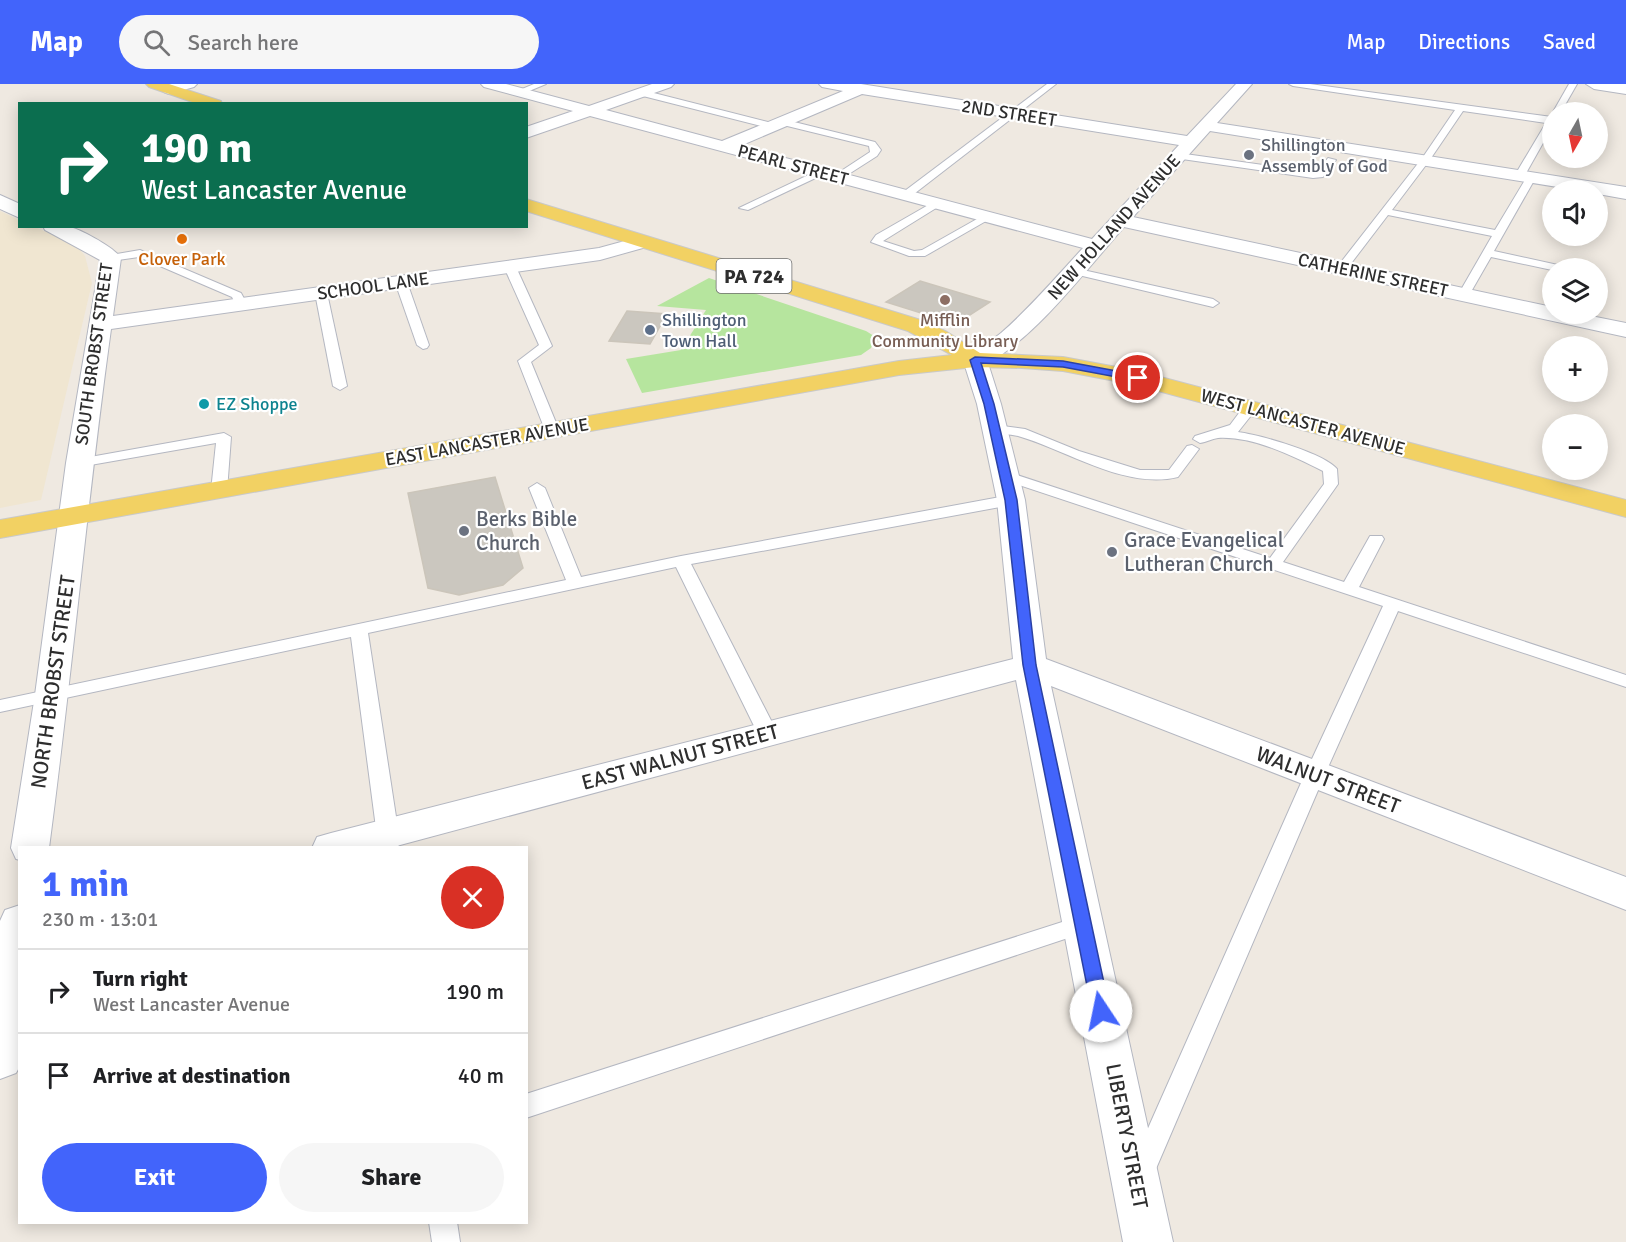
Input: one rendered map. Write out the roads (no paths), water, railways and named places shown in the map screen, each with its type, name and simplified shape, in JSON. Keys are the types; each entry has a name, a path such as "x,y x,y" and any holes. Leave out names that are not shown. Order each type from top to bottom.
{"main road":[{"path":"154,84 209,102"},
{"name":"PA 724","path":"528,206 916,326 975,360"},
{"name":"WEST LANCASTER AVENUE","path":"975,360 1022,361 1108,371 1626,509"},
{"name":"EAST LANCASTER AVENUE","path":"0,529 899,368 975,360"}],"street":[{"path":"169,89 189,84"},
{"name":"PEARL STREET","path":"489,84 1097,246"},
{"name":"2ND STREET","path":"827,84 1014,114 1185,149"},
{"name":"NEW HOLLAND AVENUE","path":"975,360 1000,346 1022,327 1244,84"},
{"path":"1594,84 1626,89"},
{"path":"528,132 650,87"},
{"path":"724,146 861,89"},
{"path":"1207,126 1426,159 1626,193"},
{"path":"0,199 18,193"},
{"path":"0,199 18,211"},
{"name":"CATHERINE STREET","path":"1120,220 1626,330"},
{"name":"SOUTH BROBST STREET","path":"56,228 95,246 111,258 79,463 74,516"},
{"name":"SCHOOL LANE","path":"102,324 600,254 643,242"},
{"name":"LIBERTY STREET","path":"975,360 1009,488 1030,665 1148,1242"},
{"name":"NORTH BROBST STREET","path":"30,846 74,516"},
{"name":"EAST WALNUT STREET","path":"345,846 388,840 768,734 1030,665"},
{"name":"WALNUT STREET","path":"1030,665 1626,894"},
{"path":"0,932 18,925"},
{"path":"0,1059 18,932"}],"lane":[{"path":"519,92 542,84"},
{"path":"906,195 1052,84"},
{"path":"1293,84 1460,109 1542,117"},
{"path":"1563,102 1573,84"},
{"path":"650,87 777,124 872,144 875,147 874,154 830,175 744,208"},
{"path":"1342,268 1426,159 1460,109"},
{"path":"1464,294 1498,234 1542,142"},
{"path":"1185,149 1313,175 1320,175 1331,160"},
{"path":"938,203 879,237 876,242 913,254 926,253 988,217"},
{"path":"1386,212 1498,234"},
{"path":"111,258 140,253 237,295 242,304"},
{"path":"1487,254 1542,265"},
{"path":"510,267 546,346 524,360 552,430"},
{"path":"1074,271 1213,303"},
{"path":"402,282 423,345"},
{"path":"321,293 340,387"},
{"path":"995,429 1020,432 1074,454 1139,474 1173,474 1196,444 1235,428 1250,408"},
{"path":"1218,434 1246,438 1307,457 1330,469 1331,484 1273,566"},
{"path":"79,463 224,437 219,491"},
{"path":"537,488 576,584"},
{"path":"0,706 576,584 1009,488 1273,566 1626,681"},
{"path":"1348,591 1376,539"},
{"path":"681,561 768,734"},
{"path":"1136,1184 1315,774 1392,605"},
{"path":"358,631 388,840"},
{"path":"528,1105 1084,924"},
{"path":"443,1224 446,1242"}],"place":[{"name":"Shillington Assembly of God","path":"1249,155"},
{"name":"Clover Park","path":"182,239"},
{"name":"Mifflin Community Library","path":"945,300"},
{"name":"Shillington Town Hall","path":"650,330"},
{"name":"EZ Shoppe","path":"204,404"},
{"name":"Berks Bible Church","path":"464,531"},
{"name":"Grace Evangelical Lutheran Church","path":"1112,552"}]}
